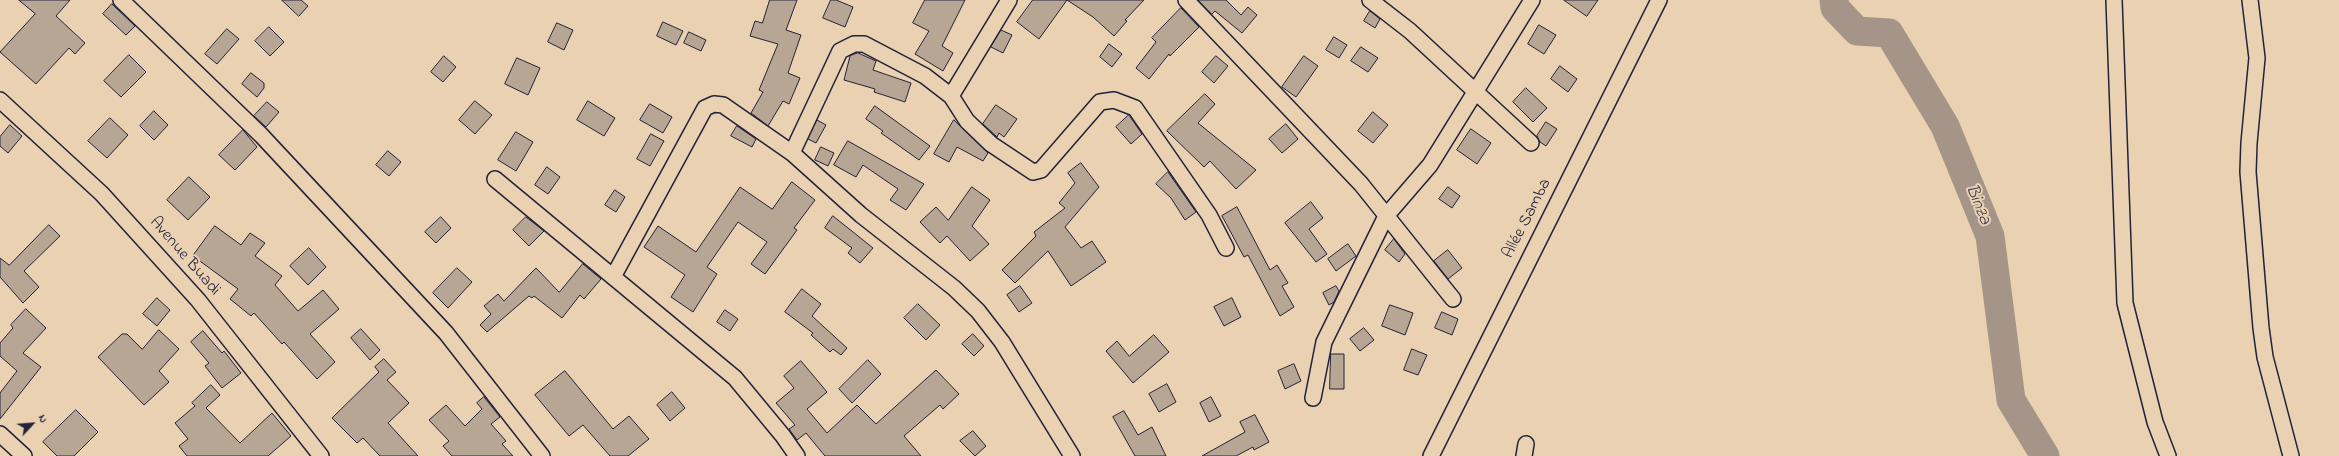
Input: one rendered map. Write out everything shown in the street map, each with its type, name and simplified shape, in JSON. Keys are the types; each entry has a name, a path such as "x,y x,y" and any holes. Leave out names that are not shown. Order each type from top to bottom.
{"street":[{"path":"121,0 261,135 446,333 542,456"},
{"path":"951,96 1009,0"},
{"path":"1186,0 1361,184 1453,299"},
{"path":"1370,0 1410,31 1531,142"},
{"path":"1313,398 1324,342 1386,216 1430,165 1532,0"},
{"name":"Allée Samba","path":"1431,456 1659,0"},
{"path":"2114,0 2125,303 2155,422 2168,456"},
{"path":"2250,0 2257,58 2248,172 2261,328 2265,357 2290,456"},
{"path":"792,153 840,50 845,46 864,44 926,76 951,96 967,121 991,144 1033,172 1037,172 1100,102 1114,100 1135,108 1209,215 1226,248"},
{"name":"Avenue Buadi","path":"0,100 102,194 198,300 321,456"},
{"path":"613,276 705,108 714,104 723,105 792,153 861,215 954,288 978,311 1002,342 1072,456"},
{"path":"495,179 735,378 783,436 797,456"},
{"path":"0,434 24,456"}],"building":[{"path":"19,0 70,0 56,16 85,43 75,54 69,48 36,84 0,52 35,14"},
{"path":"282,0 301,0 308,6 299,16"},
{"path":"770,0 797,0 786,30 801,35 788,73 800,78 789,104 783,101 768,126 751,113 763,92 759,90 778,44 750,36 755,21 762,23"},
{"path":"831,0 836,0 853,7 845,27 823,18"},
{"path":"925,0 965,0 942,46 953,53 943,71 915,54 929,31 913,23"},
{"path":"1033,0 1067,0 1039,39 1017,22"},
{"path":"1067,0 1144,0 1125,20 1127,21 1114,36 1093,17"},
{"path":"1198,0 1226,0 1241,15 1248,7 1257,15 1242,33 1215,11 1212,14"},
{"path":"1564,0 1598,0 1587,16"},
{"path":"112,4 135,26 126,35 103,14"},
{"path":"1181,8 1199,27 1170,56 1169,54 1149,79 1136,68 1156,42 1152,38"},
{"path":"1370,11 1380,19 1375,28 1364,21"},
{"path":"663,22 683,31 676,45 657,36"},
{"path":"557,23 573,30 564,50 548,42"},
{"path":"1539,25 1556,35 1544,54 1528,44"},
{"path":"269,27 284,42 270,56 255,41"},
{"path":"227,29 239,39 217,64 205,54"},
{"path":"1001,30 1012,35 1003,53 991,47"},
{"path":"689,32 706,40 701,51 684,43"},
{"path":"1334,37 1347,45 1339,58 1326,50"},
{"path":"1109,44 1122,54 1112,67 1100,57"},
{"path":"1361,47 1378,58 1368,72 1351,61"},
{"path":"858,53 876,61 873,70 911,83 905,102 874,92 875,89 844,80 850,56"},
{"path":"129,55 146,72 121,97 104,81"},
{"path":"444,56 456,67 443,82 431,72"},
{"path":"1216,56 1228,66 1214,83 1202,72"},
{"path":"1304,56 1318,66 1296,97 1282,87"},
{"path":"517,58 540,68 528,95 505,84"},
{"path":"1560,66 1577,79 1568,92 1551,79"},
{"path":"251,73 264,83 264,88 257,97 242,84"},
{"path":"1526,88 1547,108 1533,122 1513,102"},
{"path":"1205,94 1215,104 1198,123 1256,170 1236,189 1210,161 1204,167 1167,131"},
{"path":"475,101 492,115 475,134 459,120"},
{"path":"588,101 615,118 604,136 577,120"},
{"path":"267,102 279,112 266,127 254,116"},
{"path":"650,104 672,117 663,133 640,120"},
{"path":"996,105 1017,119 1004,137 999,133 997,137 983,124"},
{"path":"875,106 930,146 919,160 881,133 883,131 866,119"},
{"path":"154,111 168,125 154,140 140,126"},
{"path":"1373,112 1388,125 1373,143 1358,131"},
{"path":"1129,115 1142,134 1131,144 1116,127"},
{"path":"110,118 128,135 107,158 88,141"},
{"path":"817,120 826,125 816,143 808,139"},
{"path":"954,120 988,153 983,161 957,147 949,162 934,154"},
{"path":"1546,122 1557,129 1546,146 1540,142 1537,136"},
{"path":"1286,124 1298,139 1282,153 1269,139"},
{"path":"10,125 22,136 8,153 0,146 0,137"},
{"path":"737,126 756,139 752,147 731,136"},
{"path":"1471,129 1491,143 1477,164 1457,150"},
{"path":"243,130 257,147 235,170 219,155"},
{"path":"516,132 533,142 516,171 498,160"},
{"path":"651,134 664,141 650,166 637,159"},
{"path":"848,141 924,184 906,210 890,200 898,189 863,165 856,177 834,165"},
{"path":"821,147 834,153 828,166 815,160"},
{"path":"388,151 401,162 389,176 376,165"},
{"path":"1081,163 1099,187 1065,227 1081,248 1092,241 1106,262 1071,286 1048,251 1015,283 1002,270 1036,236 1034,232 1065,208 1059,203 1075,183 1068,173"},
{"path":"547,167 560,177 548,194 535,185"},
{"path":"1168,172 1196,212 1185,220 1171,198 1156,184"},
{"path":"189,177 210,197 188,220 167,200"},
{"path":"792,182 815,200 794,228 797,230 765,274 751,264 767,242 738,222 707,267 717,274 693,312 671,297 685,275 644,247 658,226 696,252 740,187 772,209"},
{"path":"972,187 990,200 972,226 989,244 970,261 947,236 940,243 920,222 936,207 948,220"},
{"path":"1448,187 1460,196 1452,208 1439,199"},
{"path":"615,190 625,197 616,212 605,205"},
{"path":"1311,202 1323,218 1309,229 1327,254 1316,262 1285,223"},
{"path":"1237,207 1270,270 1277,265 1288,283 1282,286 1294,307 1280,316 1248,255 1244,257 1222,216"},
{"path":"833,216 873,248 860,263 848,253 852,248 825,228"},
{"path":"441,217 451,228 436,243 425,232"},
{"path":"526,217 544,231 529,246 513,230"},
{"path":"49,225 60,236 24,271 39,287 23,303 0,277 0,258 9,265"},
{"path":"215,226 241,245 250,233 265,243 255,256 282,276 275,285 298,311 323,290 339,309 310,334 335,362 317,379 284,342 282,344 254,313 251,316 230,299 238,289 193,256"},
{"path":"1394,239 1405,254 1399,262 1385,250"},
{"path":"1348,244 1356,256 1336,271 1328,259"},
{"path":"309,248 326,267 308,285 290,266"},
{"path":"1448,250 1462,268 1448,279 1434,261"},
{"path":"583,264 601,279 584,299 580,295 562,318 534,296 532,298 529,296 487,332 480,325 491,314 484,306 498,294 504,301 536,268 559,292"},
{"path":"457,268 472,282 448,308 433,293"},
{"path":"1020,286 1032,303 1019,312 1007,295"},
{"path":"1336,286 1339,291 1334,302 1329,305 1323,293"},
{"path":"802,289 821,304 812,316 847,348 841,355 833,349 830,352 811,335 813,333 785,312"},
{"path":"157,298 170,310 157,326 143,314"},
{"path":"1232,298 1241,317 1224,326 1214,307"},
{"path":"918,304 940,325 926,340 904,318"},
{"path":"1390,305 1413,313 1405,335 1382,326"},
{"path":"26,309 46,328 23,353 41,367 0,419 0,393 17,371 0,356 0,343 13,328 11,325"},
{"path":"725,310 738,319 730,331 717,322"},
{"path":"1442,312 1458,319 1452,335 1435,328"},
{"path":"1364,328 1374,340 1360,351 1350,339"},
{"path":"361,329 380,350 370,360 351,338"},
{"path":"159,330 179,349 159,371 169,382 144,405 98,357 122,334 127,334 142,349"},
{"path":"203,331 222,353 224,351 241,373 222,388 205,366 209,363 191,342"},
{"path":"973,334 984,346 974,356 962,344"},
{"path":"1154,335 1169,352 1133,383 1106,351 1117,341 1129,356"},
{"path":"1412,349 1427,355 1418,375 1404,370"},
{"path":"1331,354 1344,354 1344,389 1330,389"},
{"path":"384,359 396,372 387,380 409,403 388,423 418,456 380,456 363,438 357,443 332,418 379,372 375,367"},
{"path":"868,360 881,374 852,403 839,389"},
{"path":"801,361 827,392 807,409 827,433 857,405 876,424 936,370 959,394 943,409 940,405 904,436 921,456 825,456 806,433 797,440 789,429 795,425 776,403 794,388 784,376"},
{"path":"1294,364 1301,381 1285,389 1278,371"},
{"path":"565,371 613,429 629,416 649,439 628,456 610,456 583,425 569,436 535,395"},
{"path":"1167,384 1176,402 1159,412 1149,394"},
{"path":"211,385 220,395 206,408 240,443 272,413 291,436 268,456 187,456 179,446 188,439 175,423 195,406 192,403"},
{"path":"672,392 685,408 670,421 657,405"},
{"path":"484,397 500,417 491,424 506,441 502,444 513,456 452,456 443,446 449,441 429,420 446,405 465,426 482,409 477,403"},
{"path":"1211,397 1221,416 1209,422 1200,403"},
{"path":"76,410 98,432 74,456 57,456 43,442"},
{"path":"1124,411 1138,435 1152,427 1166,456 1135,456 1113,417"},
{"path":"1255,415 1269,442 1254,450 1253,447 1236,456 1202,456 1245,432 1240,422"},
{"path":"973,431 986,446 975,456 960,441"}],"waterway":[{"name":"Binza","path":"1834,0 1835,8 1857,31 1889,33 1945,126 1990,236 2011,400 2045,456"}]}
